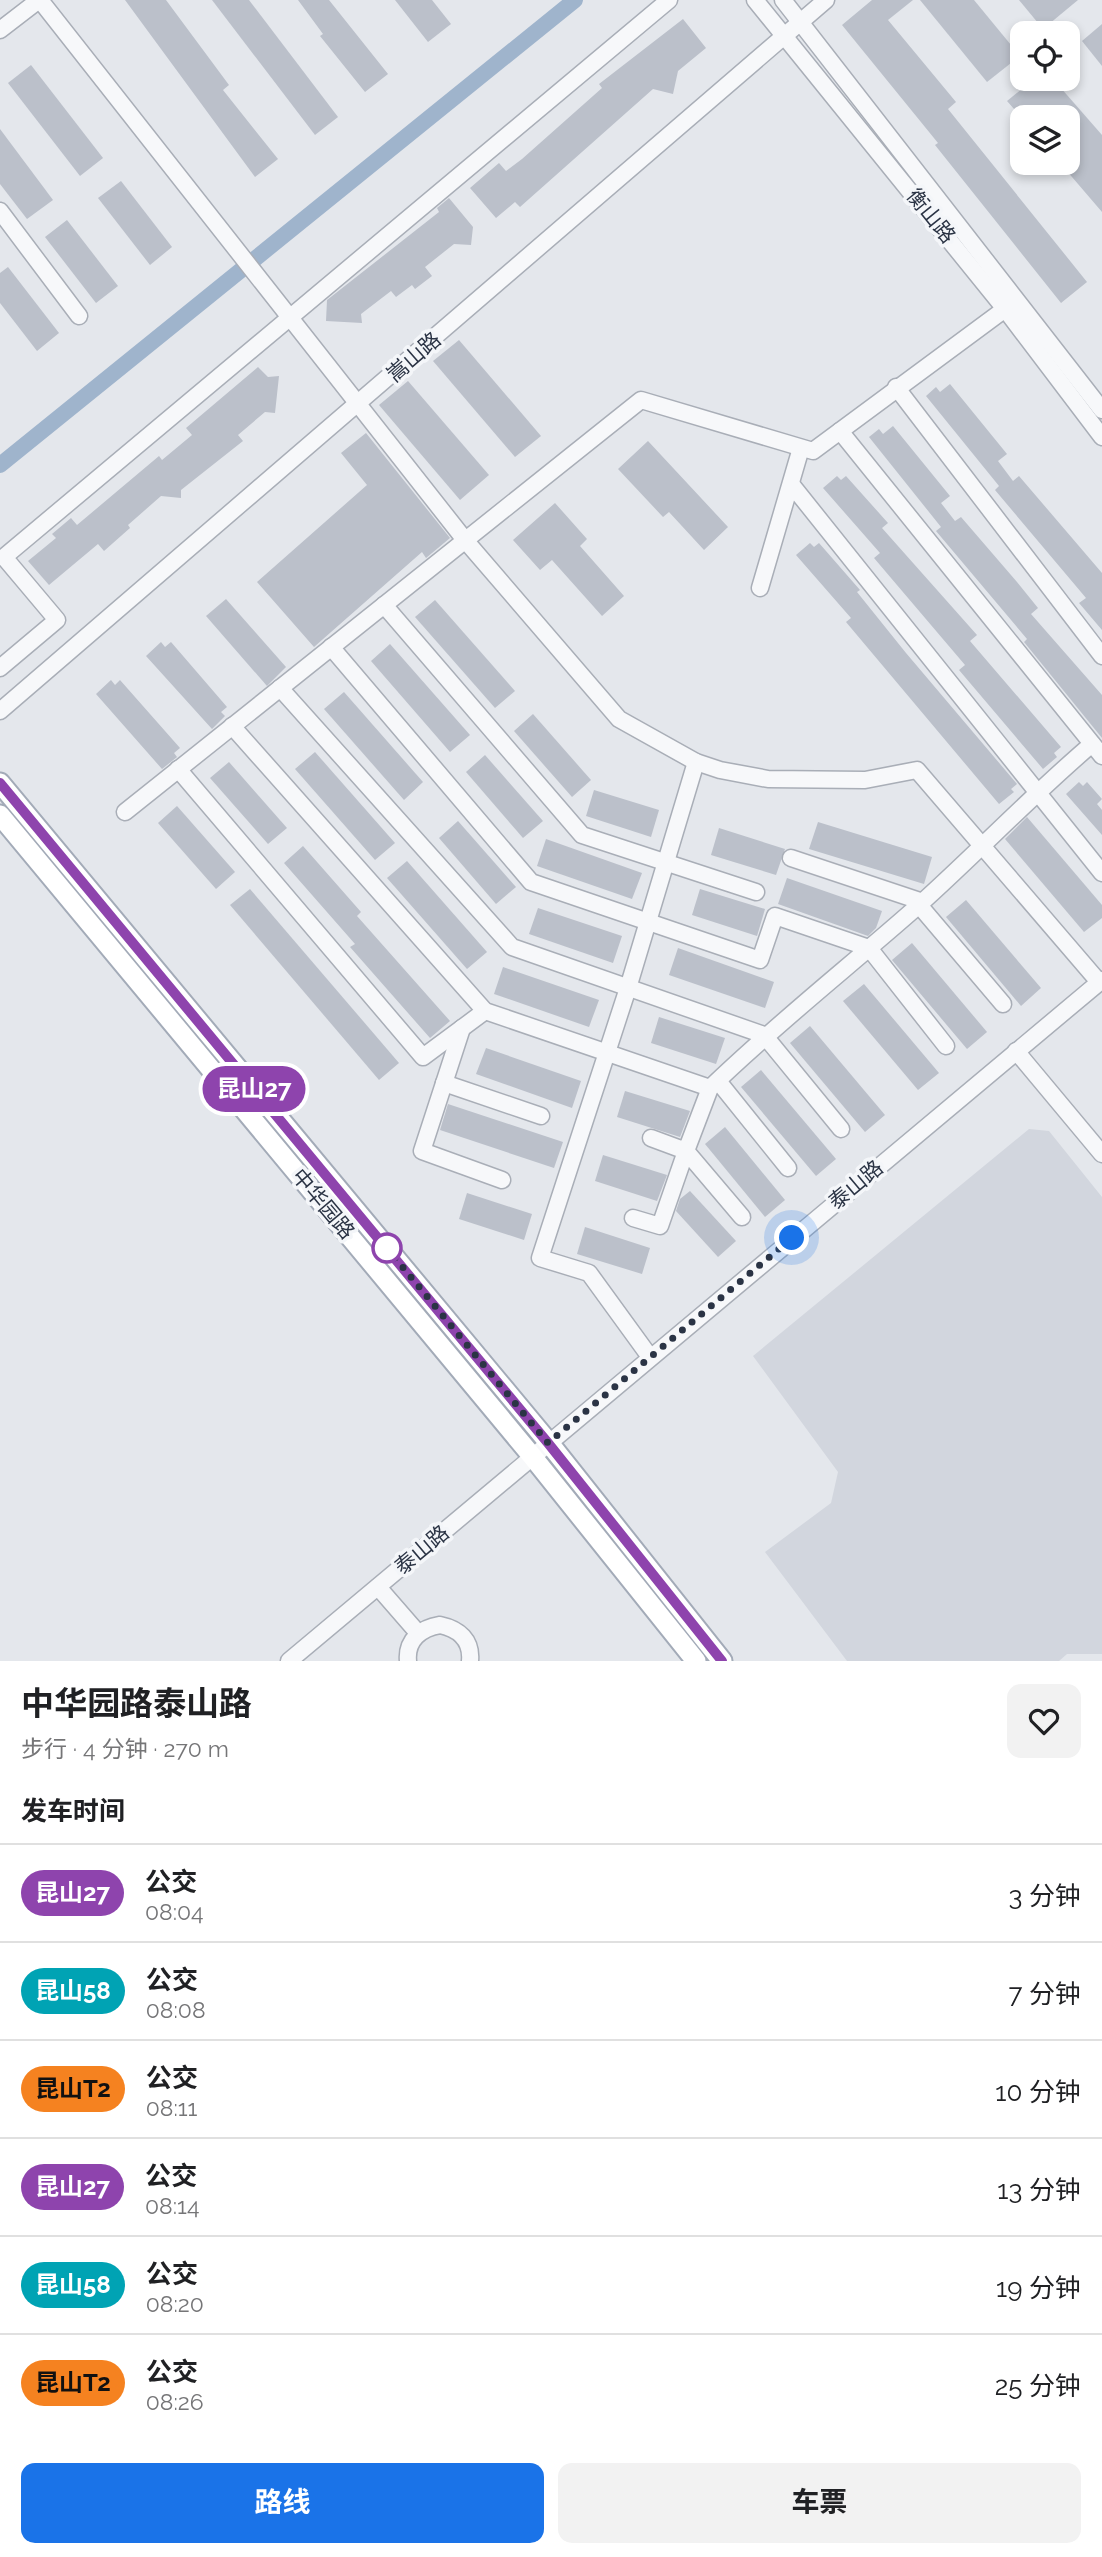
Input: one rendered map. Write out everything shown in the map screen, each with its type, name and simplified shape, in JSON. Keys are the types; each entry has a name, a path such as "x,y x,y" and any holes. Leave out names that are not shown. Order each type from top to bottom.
{"main road":[{"name":"中华园路","path":"0,783 548,1443 722,1661"},
{"name":"中华园路","path":"0,815 532,1456 696,1661"}],"street":[{"path":"0,30 39,0 465,540 619,719 696,762 720,770 768,779 865,780 917,771 1101,981"},
{"path":"0,668 57,620 4,557 669,0"},
{"name":"衡山路","path":"755,0 785,33 1005,309 1102,437"},
{"name":"衡山路","path":"783,0 1102,410"},
{"name":"嵩山路","path":"0,711 826,0"},
{"path":"0,211 79,316"},
{"path":"125,812 641,400 813,451 896,387 1005,309"},
{"path":"896,387 1102,656"},
{"path":"634,1218 660,1226 686,1151 714,1085 764,1035 921,903 1037,791 1097,750 840,431"},
{"path":"760,588 801,448"},
{"path":"791,484 1102,873"},
{"path":"384,605 582,835 756,892"},
{"path":"331,647 531,882 760,960 775,916 869,948 946,1046"},
{"path":"280,688 512,947 764,1035 841,1129"},
{"path":"232,726 485,1011 605,1052 714,1085 788,1168"},
{"path":"650,1357 589,1273 540,1258 628,988 696,762"},
{"path":"178,769 423,1057 485,1011"},
{"path":"792,858 921,903 1003,1004"},
{"name":"泰山路","path":"289,1661 1101,981"},
{"path":"462,1028 422,1151 502,1180"},
{"path":"1016,1051 1102,1154"},
{"path":"444,1083 541,1116"},
{"path":"650,1138 686,1151 742,1217"},
{"path":"378,1587 418,1633"},
{"path":"408,1661 410,1644 418,1633 428,1627 452,1628 468,1645 470,1661"}],"shaded area":[{"path":"1029,1129 1049,1131 1102,1197 1102,1654 1067,1654 1059,1661 847,1661 765,1552 831,1503 838,1472 753,1356"}],"building":[{"path":"125,0 166,0 229,85 223,90 278,159 255,177"},
{"path":"212,0 249,0 338,117 315,135"},
{"path":"298,0 329,0 388,74 365,92 320,36 323,34"},
{"path":"395,0 432,0 451,24 428,42"},
{"path":"872,0 913,0 888,20 956,102 948,109 1087,282 1061,303 935,145 938,143 842,25"},
{"path":"920,0 974,0 1010,44 1010,64 987,82"},
{"path":"1019,0 1078,0 1053,21 1036,21"},
{"path":"683,19 706,48 678,71 673,94 653,89 520,207 515,202 496,218 470,188 499,163 506,171 522,159 602,88 599,84"},
{"path":"1102,24 1102,66 1082,41"},
{"path":"31,65 103,158 80,176 8,83"},
{"path":"1019,91 1064,91 1076,105 1010,105 1007,101"},
{"path":"1080,110 1102,135 1102,212 1070,175 1080,175"},
{"path":"0,129 53,200 27,219 0,184"},
{"path":"121,181 172,247 150,265 98,198"},
{"path":"449,198 473,227 471,245 454,244 425,267 432,276 415,289 412,285 396,297 391,291 361,314 362,323 326,321 327,300 439,212 437,208"},
{"path":"67,220 118,286 96,303 45,237"},
{"path":"8,267 59,333 37,351 0,303 0,273"},
{"path":"459,340 541,436 515,457 433,361"},
{"path":"258,367 268,377 279,376 275,413 265,412 238,435 243,441 181,490 181,498 161,496 104,551 98,544 49,585 28,561 56,538 52,534 71,518 77,525 159,456 162,460 192,435 186,428"},
{"path":"408,381 489,475 460,500 379,405"},
{"path":"950,384 1007,454 998,461 1013,481 1019,476 1102,573 1102,630 1079,603 1086,598 995,490 999,486 926,396 936,387 940,392"},
{"path":"893,426 950,496 941,503 955,521 961,517 1017,582 1038,608 1031,614 1102,695 1102,738 1024,642 1027,639 936,531 941,527 869,437 879,429 883,434"},
{"path":"366,433 450,538 426,558 422,552 314,647 257,582 367,485 341,453"},
{"path":"648,441 728,527 704,550 669,512 663,517 618,469"},
{"path":"837,476 841,480 846,476 888,523 882,528 977,635 970,641 1061,747 1054,753 1057,757 1043,769 959,670 965,665 874,558 880,553 823,488"},
{"path":"555,503 587,539 580,546 624,596 602,616 552,560 540,570 513,540"},
{"path":"810,543 814,547 819,543 860,590 857,592 906,653 1017,784 1011,789 1014,792 999,804 846,622 851,618 796,555"},
{"path":"226,599 286,667 267,686 206,616"},
{"path":"435,600 515,691 495,708 415,617"},
{"path":"161,642 165,647 171,642 227,707 221,712 225,716 212,729 146,656"},
{"path":"390,644 470,735 450,752 371,661"},
{"path":"111,680 115,685 120,680 180,748 174,753 177,757 162,769 96,694"},
{"path":"344,692 423,782 404,800 324,709"},
{"path":"533,714 591,780 572,797 514,731"},
{"path":"315,752 395,843 375,860 295,769"},
{"path":"485,755 543,821 523,838 466,772"},
{"path":"229,762 287,828 268,844 210,778"},
{"path":"1079,782 1083,786 1087,782 1102,799 1097,804 1102,810 1102,835 1066,794"},
{"path":"594,790 659,810 651,837 586,816"},
{"path":"177,806 235,872 216,889 158,823"},
{"path":"1027,817 1102,905 1102,918 1084,932 1005,839"},
{"path":"458,821 516,887 496,904 439,838"},
{"path":"818,822 932,857 924,884 809,849"},
{"path":"719,828 785,849 776,875 711,855"},
{"path":"546,839 642,873 632,899 537,866"},
{"path":"303,846 361,912 357,916 450,1021 430,1038 350,947 355,944 284,863"},
{"path":"407,861 487,952 467,969 387,878"},
{"path":"787,878 882,911 876,928 868,936 778,904"},
{"path":"250,889 399,1063 379,1080 230,905"},
{"path":"700,889 765,909 757,936 692,915"},
{"path":"966,900 1041,988 1021,1006 946,917"},
{"path":"538,908 622,936 613,963 529,934"},
{"path":"912,943 987,1032 967,1049 892,960"},
{"path":"678,948 774,982 765,1008 669,975"},
{"path":"503,967 599,1000 589,1027 494,994"},
{"path":"864,984 939,1073 918,1090 843,1001"},
{"path":"659,1017 725,1038 716,1064 651,1043"},
{"path":"810,1026 885,1115 865,1132 790,1043"},
{"path":"486,1048 581,1081 572,1108 476,1074"},
{"path":"761,1070 836,1159 816,1176 741,1087"},
{"path":"625,1091 690,1111 680,1137 617,1117"},
{"path":"448,1104 563,1142 554,1168 440,1130"},
{"path":"725,1127 785,1200 765,1217 705,1144"},
{"path":"603,1155 667,1175 657,1201 595,1181"},
{"path":"690,1191 736,1241 718,1257 676,1211 680,1199"},
{"path":"467,1193 532,1214 524,1240 459,1219"},
{"path":"585,1227 650,1248 642,1274 577,1254"}],"waterway":[{"path":"0,465 575,0"}],"bus line":[{"name":"昆山27","path":"0,783 548,1443 722,1661"}],"route":[{"path":"387,1248 548,1443 792,1238"}]}
